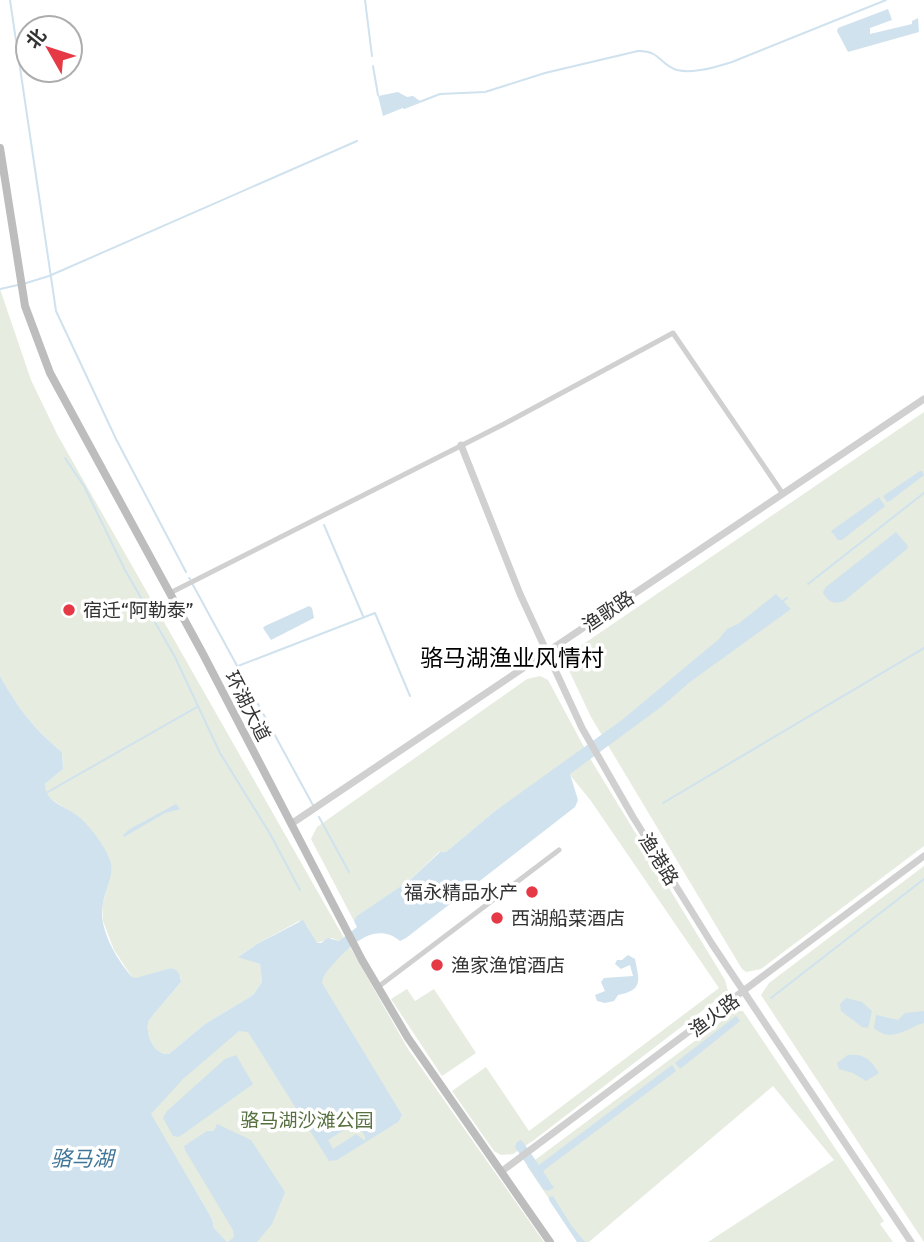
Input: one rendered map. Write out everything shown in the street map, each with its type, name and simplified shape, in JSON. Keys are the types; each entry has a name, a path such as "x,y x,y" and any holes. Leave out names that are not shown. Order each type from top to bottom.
{"main road":[{"name":"环湖大道","path":"0,148 21,284 32,328 50,373 170,593 362,960 408,1038 550,1242"}],"street":[{"path":"170,593 461,445 673,333 783,494"},
{"name":"渔歌路","path":"291,824 924,399"},
{"name":"渔港路","path":"461,445 520,594 582,728 627,807 744,992 911,1242"},
{"path":"378,987 559,850"},
{"name":"渔火路","path":"502,1171 924,856"}],"green space":[{"path":"0,289 31,380 57,434 344,938 339,941 332,938 317,943 307,926 299,921 257,944 239,956 260,964 262,982 253,995 205,1024 169,1054 164,1054 155,1047 149,1037 148,1025 149,1020 181,982 181,977 171,968 136,979 114,950 103,921 102,906 110,878 110,859 79,817 48,797 45,784 63,769 62,752 27,717 0,676"},
{"path":"924,412 924,846 761,969 746,972 591,717 566,664 567,658 573,651"},
{"path":"540,676 548,680 591,760 725,980 728,991 534,1140 513,1154 501,1155 494,1151 452,1091 486,1067 529,1131 719,988 591,801 570,775 520,794 446,852 439,852 410,880 354,921 311,839 317,827 527,679"},
{"path":"924,866 924,1242 761,995 769,983"},
{"name":"骆马湖沙滩公园","path":"350,947 408,1049 544,1242 227,1242 214,1228 212,1219 151,1116 149,1095 215,1034"},
{"path":"407,989 415,1001 434,989 476,1053 442,1076 391,999"},
{"path":"735,1011 743,1011 884,1221 880,1224 893,1242 708,1242 834,1160 773,1086 589,1242 578,1242 527,1166"}],"water":[{"path":"888,9 892,20 870,28 870,34 912,24 912,21 918,18 919,32 848,52 838,28"},
{"path":"398,92 420,101 383,116 378,96"},
{"path":"920,471 924,475 887,502 883,496"},
{"path":"879,497 885,506 842,540 838,540 831,531"},
{"path":"896,532 908,546 907,549 844,601 834,603 827,598 823,592 826,587"},
{"name":"骆马湖","path":"776,594 791,609 570,774 578,800 575,807 406,938 400,941 383,933 366,937 351,947 326,973 322,983 402,1115 398,1122 337,1160 329,1161 248,1032 239,1031 183,1079 151,1114 212,1219 214,1228 227,1242 0,1242 0,676 27,717 62,752 63,769 45,784 48,795 87,825 101,842 110,860 111,876 102,912 106,932 120,962 132,977 136,978 171,968 180,975 181,982 149,1020 148,1025 149,1037 155,1047 164,1054 169,1054 205,1024 253,995 262,982 260,964 238,957 303,920 317,943 328,938 339,941 357,927 354,921 357,916 410,880 440,852 446,852 495,811 622,720 719,639 727,629 738,624","holes":["353,1119 365,1136 365,1141 356,1134 333,1149 328,1140 352,1125 350,1121"]},
{"path":"309,606 314,618 271,640 263,628 265,626"},
{"path":"176,804 180,809 165,813 124,837 130,829"},
{"path":"628,955 635,959 638,978 636,987 618,995 614,1001 597,1001 595,995 605,991 601,982 604,978 633,976 630,965 621,969 615,964 617,960"},
{"path":"846,998 862,1002 872,1011 868,1028 862,1027 841,1011 840,1004"},
{"path":"924,1011 924,1023 900,1033 887,1035 874,1028 876,1015 898,1020 905,1013"},
{"path":"736,1016 740,1021 680,1069 675,1063"},
{"path":"236,1055 253,1084 179,1137 173,1136 163,1118 167,1111 225,1059"},
{"path":"848,1055 866,1058 879,1073 866,1081 839,1069 837,1063"},
{"path":"672,1065 676,1071 543,1171 554,1188 548,1191 543,1189 515,1147 517,1142 523,1142 539,1165"},
{"path":"217,1124 251,1140 285,1192 272,1224 257,1242 228,1242 234,1237 233,1230 185,1150 184,1146 207,1131 214,1131"},
{"path":"553,1196 585,1242 577,1242 549,1200 549,1197"}],"waterway":[{"path":"10,0 56,311 116,439 186,572"},
{"path":"365,0 372,56"},
{"path":"404,108 440,94 485,92 545,73 638,51 656,55 677,70 712,68 886,0"},
{"path":"373,66 378,95"},
{"path":"23,284 49,276 357,141"},
{"path":"0,289 18,285"},
{"path":"65,458 84,486 125,570 175,657 220,753 269,832 300,890"},
{"path":"808,584 924,493"},
{"path":"324,525 363,616"},
{"path":"193,585 314,807"},
{"path":"783,601 787,598"},
{"path":"238,666 375,613 410,696"},
{"path":"663,803 924,648"},
{"path":"46,793 197,707"},
{"path":"319,817 349,872"},
{"path":"771,998 924,879"}],"place":[{"name":"宿迁“阿勒泰”","path":"69,610"},
{"name":"福永精品水产","path":"532,892"},
{"name":"西湖船菜酒店","path":"497,918"},
{"name":"渔家渔馆酒店","path":"437,965"}],"district":[{"name":"骆马湖渔业风情村","path":"512,658"}]}
